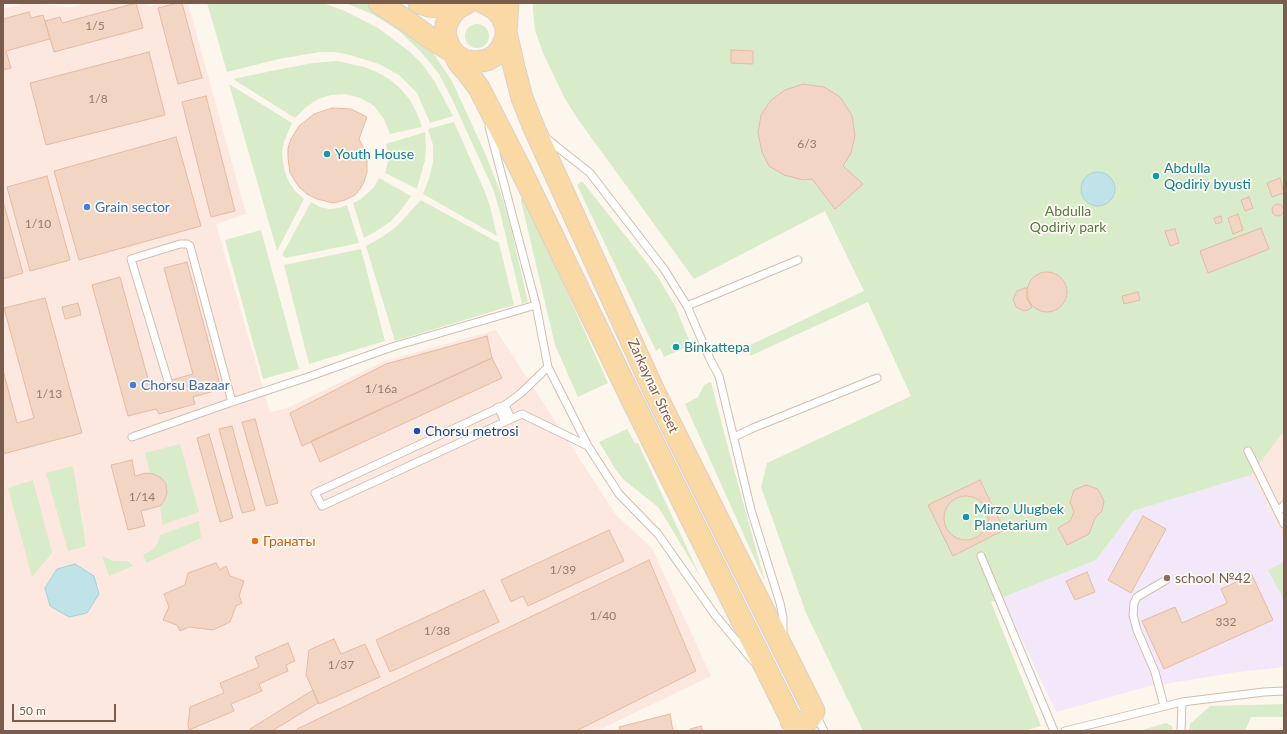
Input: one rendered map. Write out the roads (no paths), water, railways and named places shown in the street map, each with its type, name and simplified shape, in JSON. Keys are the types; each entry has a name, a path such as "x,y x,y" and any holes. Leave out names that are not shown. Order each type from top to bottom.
{"main road":[{"name":"Zarkaynar Street","path":"379,3 453,52 461,59 471,62 487,60 499,51 504,42 506,32 508,3"},
{"name":"Zarkaynar Street","path":"419,3 440,7 465,3"},
{"name":"Zarkaynar Street","path":"465,3 452,13 446,25 446,40 459,63 479,88 520,168 630,395 794,726"},
{"name":"Zarkaynar Street","path":"484,3 491,6 499,13 504,22 518,83 534,128 655,393 814,711"},
{"path":"794,726 806,722 814,711"}],"lane":[{"path":"479,88 536,305 548,368 588,446 618,494 658,534 715,615 773,686"},
{"path":"534,128 590,173 664,269 687,306 719,376 751,510 780,603 783,618 783,649"},
{"path":"168,381 131,259 180,244 187,244 190,246 232,402"},
{"path":"687,306 798,260"},
{"path":"132,436 392,347 536,305"},
{"path":"548,368 521,393 501,406 315,493 322,506 522,414 588,446"},
{"path":"734,437 877,378"},
{"path":"501,406 508,420"},
{"path":"1248,451 1284,524"},
{"path":"1278,512 1284,505"},
{"path":"981,556 1054,731"},
{"path":"1164,706 1155,672 1137,630 1133,615 1134,603 1137,597 1166,580"},
{"path":"1065,731 1182,702 1284,691"},
{"path":"1181,731 1182,702"},
{"name":"Zarkaynar Street","path":"814,711 824,731"}],"water":[{"path":"1098,172 1110,177 1115,189 1110,201 1098,206 1086,201 1081,189 1086,177"},
{"path":"75,564 94,576 99,594 87,613 69,617 50,606 45,588 57,569"}],"place":[{"name":"Youth House","path":"327,154"},
{"name":"Abdulla Qodiriy byusti","path":"1156,176"},
{"name":"Grain sector","path":"87,207"},
{"name":"Binkattepa","path":"676,347"},
{"name":"Chorsu Bazaar","path":"133,385"},
{"name":"Chorsu metrosi","path":"417,431"},
{"name":"Mirzo Ulugbek Planetarium","path":"966,517"},
{"name":"Гранаты","path":"255,541"},
{"name":"school №42","path":"1167,578"}],"park label":[{"name":"Abdulla Qodiriy park","path":"1068,220"}]}
